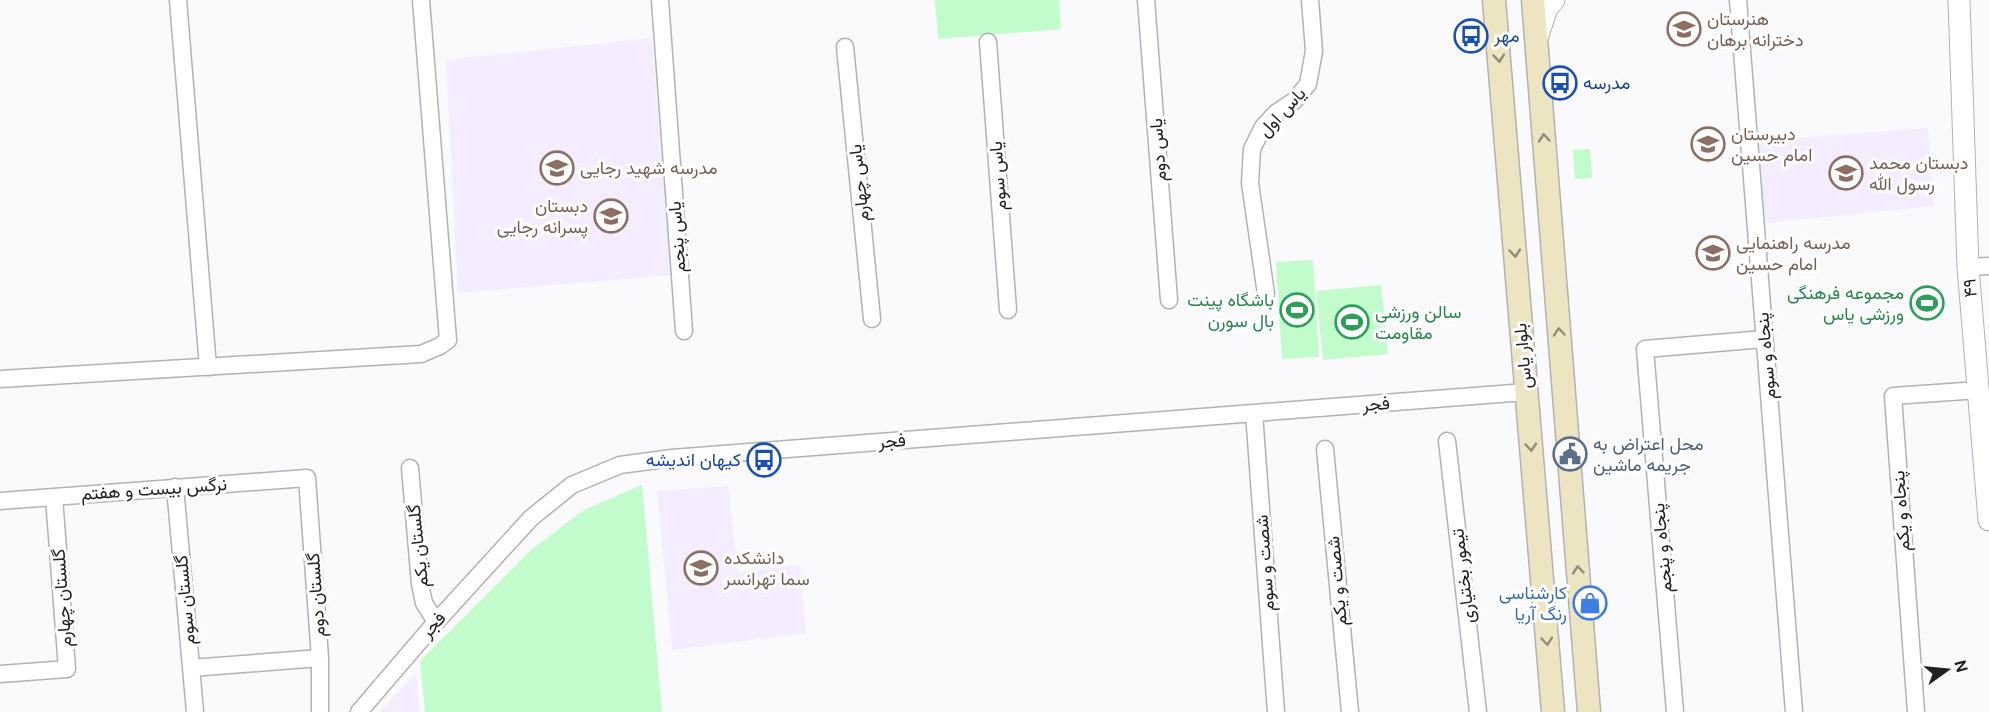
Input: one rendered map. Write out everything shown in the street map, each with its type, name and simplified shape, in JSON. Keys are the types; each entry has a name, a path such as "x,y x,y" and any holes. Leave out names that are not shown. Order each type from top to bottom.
{"main road":[{"name":"بلوار یاس","path":"1494,0 1553,712"},
{"name":"بلوار یاس","path":"1533,0 1589,712"},
{"path":"1526,392 1564,390"}],"street":[{"path":"178,0 208,367"},
{"path":"0,380 421,354 448,340 421,0"},
{"name":"یاس پنجم","path":"660,0 684,331"},
{"name":"یاس دوم","path":"1146,0 1169,300"},
{"name":"یاس اول","path":"1266,294 1250,183 1252,148 1263,127 1276,113 1294,101 1308,84 1314,51 1310,0"},
{"path":"1536,42 1547,8 1554,0"},
{"name":"پنجاه و سوم","path":"1738,0 1794,712"},
{"name":"۴۹","path":"1953,0 1960,56"},
{"name":"۴۹","path":"1959,0 1968,267 1989,520"},
{"name":"یاس سوم","path":"988,42 1008,310"},
{"name":"یاس چهارم","path":"846,47 872,319"},
{"path":"1968,267 1989,266"},
{"name":"پنجاه و پنجم","path":"1675,712 1646,349 1764,339"},
{"name":"پنجاه و یکم","path":"1916,712 1893,396 1978,390"},
{"name":"فجر","path":"359,712 436,622 531,518 572,485 620,465 672,458 1526,392"},
{"name":"شصت و سوم","path":"1254,413 1276,712"},
{"name":"تیمور بختیاری","path":"1447,441 1478,712"},
{"name":"شصت و یکم","path":"1325,449 1350,712"},
{"name":"گلستان یکم","path":"410,468 420,584 424,603 436,622"},
{"name":"نرگس بیست و هفتم","path":"0,501 308,478"},
{"name":"گلستان دوم","path":"308,478 320,658 320,712"},
{"name":"گلستان سوم","path":"176,487 195,712"},
{"name":"گلستان چهارم","path":"0,674 67,669 54,496"},
{"path":"191,668 320,658"}],"shaded area":[{"name":"مدرسه شهید رجایی","path":"652,38 671,275 458,293 446,60"},
{"name":"دبستان محمد رسول الله","path":"1928,128 1934,206 1765,223 1757,141"},
{"name":"دانشکده سما تهرانسر","path":"728,486 738,572 800,565 806,633 672,650 657,491"},
{"path":"416,673 420,712 380,712"}],"green space":[{"path":"935,0 1059,0 1061,29 938,39"},
{"path":"1590,149 1592,178 1575,179 1573,150"},
{"name":"باشگاه پینت بال سورن","path":"1313,260 1319,357 1282,359 1276,262"},
{"name":"سالن ورزشی مقاومت","path":"1381,285 1388,354 1323,360 1316,291"},
{"path":"642,485 662,712 425,712 420,661 531,550 584,510"}],"place":[{"name":"هنرستان دخترانه برهان","path":"1684,29"},
{"name":"مهر","path":"1471,36"},
{"name":"مدرسه","path":"1560,83"},
{"name":"دبیرستان امام حسین","path":"1708,144"},
{"name":"مدرسه شهید رجایی","path":"557,168"},
{"name":"دبستان محمد رسول الله","path":"1846,173"},
{"name":"دبستان پسرانه رجایی","path":"611,216"},
{"name":"مدرسه راهنمایی امام حسین","path":"1713,253"},
{"name":"مجموعه فرهنگی ورزشی یاس","path":"1927,303"},
{"name":"باشگاه پینت بال سورن","path":"1297,310"},
{"name":"سالن ورزشی مقاومت","path":"1352,322"},
{"name":"محل اعتراض به جریمه ماشین","path":"1570,454"},
{"name":"کیهان اندیشه","path":"764,460"},
{"name":"دانشکده سما تهرانسر","path":"701,568"},
{"name":"کارشناسی رنگ آریا","path":"1590,603"}]}
